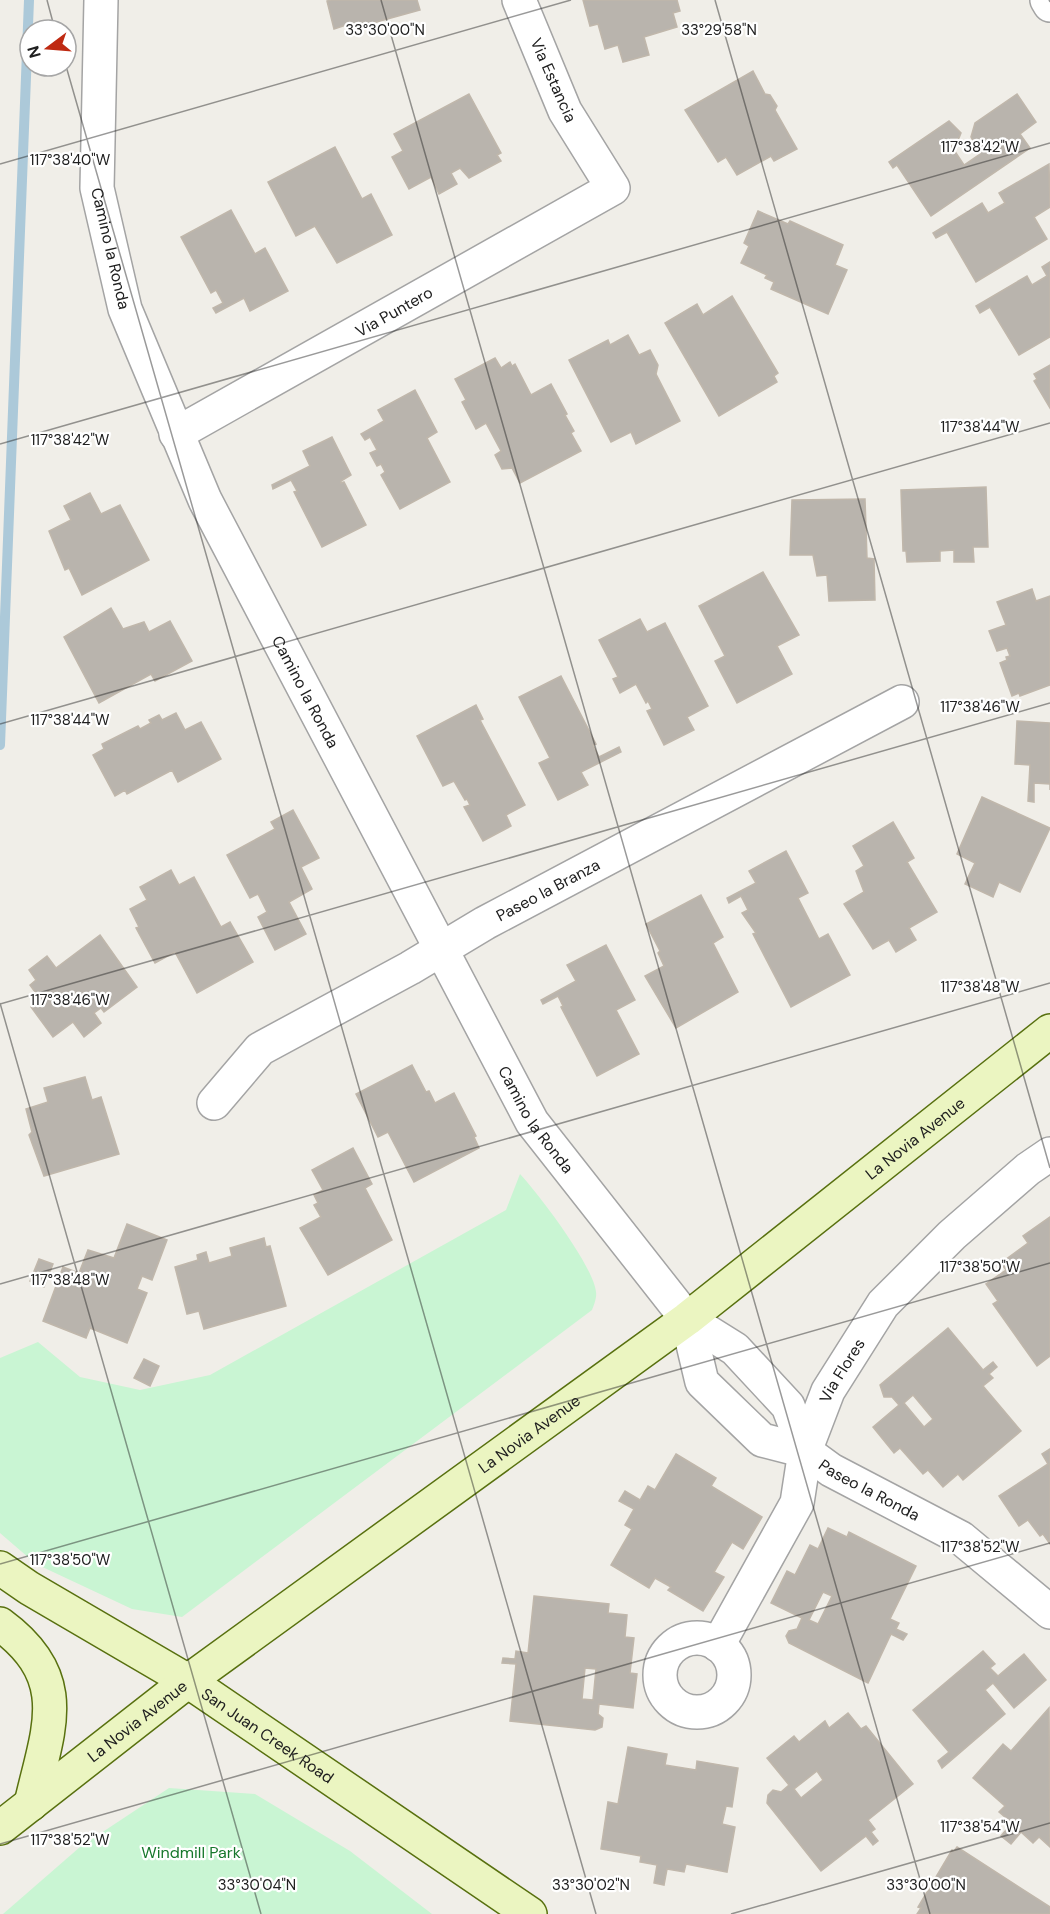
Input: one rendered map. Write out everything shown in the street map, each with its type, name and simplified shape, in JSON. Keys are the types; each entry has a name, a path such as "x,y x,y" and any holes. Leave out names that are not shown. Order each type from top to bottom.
{"main road":[{"name":"La Novia Avenue","path":"0,1828 188,1681 687,1319 1050,1031"},
{"name":"San Juan Creek Road","path":"0,1568 29,1588 188,1681 530,1914"},
{"path":"0,1624 19,1638 44,1671 50,1693 51,1717 31,1804"}],"street":[{"name":"Camino la Ronda","path":"101,0 97,188 125,309 205,500 532,1122 687,1319 735,1349 788,1406 805,1451"},
{"name":"Via Estancia","path":"519,0 565,111 613,188"},
{"path":"1047,0 1050,5"},
{"name":"Via Puntero","path":"176,434 613,188"},
{"name":"Paseo la Branza","path":"214,1102 260,1049 485,923 902,702"},
{"name":"Via Flores","path":"718,1645 797,1503 805,1451 828,1391 883,1304 952,1235 1028,1169 1050,1154"},
{"name":"Camino la Ronda","path":"687,1319 702,1382 762,1440 805,1451"},
{"name":"Paseo la Ronda","path":"805,1451 831,1470 961,1538 1050,1612"}],"green space":[{"path":"520,1174 551,1213 586,1266 596,1292 592,1310 182,1617 132,1609 36,1564 0,1533 0,1358 38,1342 80,1377 140,1390 210,1375 506,1210"},
{"name":"Windmill Park","path":"169,1788 255,1794 350,1851 432,1914 3,1914 80,1847"}],"building":[{"path":"417,0 420,10 351,29 349,24 334,29 327,1"},
{"path":"583,0 677,0 680,11 673,13 677,27 644,37 649,55 623,62 618,45 605,49 598,24 590,26"},
{"path":"753,71 765,94 770,95 777,106 775,110 797,149 774,161 771,156 737,175 726,157 718,162 685,110"},
{"path":"469,94 501,153 497,155 501,161 469,178 460,168 451,173 457,184 439,194 431,177 409,189 392,157 403,151 394,134"},
{"path":"1017,94 1036,122 1020,134 1030,148 931,216 897,165 893,168 889,162 949,121 961,133 959,138 950,144 964,165 980,154 971,137 975,123"},
{"path":"335,147 362,199 371,194 392,235 337,263 315,226 296,236 268,182"},
{"path":"1049,164 1050,207 1034,217 1047,239 976,282 947,232 936,238 933,233 982,203 988,213 1005,203 999,193"},
{"path":"231,210 255,254 265,248 288,291 250,311 244,298 216,313 213,308 223,303 216,290 211,293 181,237"},
{"path":"758,211 788,224 790,221 843,245 835,265 847,270 828,314 771,289 774,282 765,278 767,275 741,263 749,246 744,243"},
{"path":"1050,262 1050,337 1019,355 990,307 980,313 976,306 1027,276 1032,285 1047,276 1042,267"},
{"path":"732,296 778,373 774,376 777,382 719,416 665,323 697,304 703,315"},
{"path":"628,335 639,355 650,350 658,365 656,374 680,421 636,444 631,432 611,442 569,360 608,340 610,345"},
{"path":"495,358 501,368 510,362 512,366 515,364 531,395 551,384 567,414 565,415 574,431 571,433 581,451 520,483 512,468 502,469 495,455 501,451 486,423 476,429 462,402 466,400 455,379"},
{"path":"1050,365 1050,408 1034,381 1037,379 1034,374"},
{"path":"415,390 437,432 427,438 450,482 400,509 381,475 385,472 381,464 377,466 370,453 377,450 370,437 365,440 361,434 384,421 378,410"},
{"path":"332,437 351,475 341,483 344,482 366,525 322,547 294,492 297,491 291,480 273,489 272,485 310,466 303,451"},
{"path":"986,487 988,547 973,547 974,562 954,562 954,550 940,551 940,561 907,562 906,551 903,551 901,490"},
{"path":"90,493 101,514 120,505 149,560 82,595 69,568 65,570 49,531 71,520 64,506"},
{"path":"865,499 867,558 874,559 875,600 829,601 827,575 817,576 813,555 790,555 792,500"},
{"path":"763,572 799,635 777,646 792,674 737,703 715,661 725,656 699,606"},
{"path":"1032,589 1036,601 1050,596 1050,685 1020,696 1019,693 1012,696 1000,663 1010,656 1007,648 997,651 989,631 1006,625 997,602"},
{"path":"111,608 123,629 144,622 149,632 170,621 192,661 155,681 151,674 99,703 64,637"},
{"path":"640,619 647,632 665,623 708,706 687,717 694,730 664,745 647,711 652,709 648,701 646,703 636,684 620,693 613,679 618,677 599,640"},
{"path":"561,676 596,744 593,745 599,757 619,747 621,752 581,772 588,785 558,800 539,763 550,758 519,697"},
{"path":"476,705 483,719 480,720 525,805 506,815 511,826 483,841 464,807 470,805 467,799 465,800 454,781 443,786 417,736"},
{"path":"176,713 185,730 201,722 221,759 178,782 172,770 127,794 125,790 115,796 93,755 104,749 102,744 138,726 140,729 151,723 149,720 159,715 162,720"},
{"path":"1017,721 1050,723 1050,784 1034,783 1034,802 1028,801 1030,765 1015,764"},
{"path":"982,797 1050,828 1020,892 999,882 993,897 965,884 975,863 957,854"},
{"path":"293,810 319,858 301,867 312,889 289,902 306,934 275,950 258,917 267,912 258,894 250,898 227,855 275,829 271,822"},
{"path":"893,822 914,858 907,862 937,912 909,928 916,940 896,952 889,940 873,949 844,904 864,892 856,871 864,866 853,846"},
{"path":"786,851 808,893 798,898 819,939 828,934 850,975 791,1007 753,934 756,933 742,913 748,910 741,896 729,903 727,898 756,883 749,871"},
{"path":"171,870 179,885 194,877 221,927 230,922 253,962 197,993 175,952 155,963 136,928 139,927 130,909 147,900 140,887"},
{"path":"701,895 723,937 713,943 738,992 676,1028 645,976 664,966 658,953 660,951 646,924"},
{"path":"100,935 137,987 104,1012 101,1008 94,1013 101,1023 84,1037 73,1022 53,1037 31,1007 41,1000 30,985 36,980 29,970 47,956 56,968"},
{"path":"606,945 635,1000 616,1010 639,1054 597,1076 561,1007 563,1006 558,996 543,1004 541,1000 576,981 567,965"},
{"path":"412,1065 426,1092 429,1091 435,1103 454,1093 476,1136 474,1137 479,1148 414,1182 388,1132 378,1137 356,1094"},
{"path":"85,1077 92,1100 101,1097 119,1154 44,1176 29,1135 32,1132 26,1109 48,1102 44,1088"},
{"path":"353,1148 372,1184 365,1188 392,1240 328,1275 300,1228 321,1217 314,1205 318,1203 314,1195 323,1190 312,1170"},
{"path":"1050,1217 1050,1356 1037,1366 993,1304 998,1301 986,1284 1006,1270 1001,1263 1028,1243 1023,1236"},
{"path":"127,1224 167,1240 152,1280 142,1276 137,1289 147,1293 127,1343 90,1328 86,1338 43,1321 63,1267 79,1273 88,1250 114,1258"},
{"path":"264,1238 266,1247 270,1246 286,1306 204,1329 199,1311 187,1314 175,1267 198,1260 197,1255 206,1252 209,1263 232,1256 230,1248"},
{"path":"39,1259 53,1264 44,1287 30,1281"},
{"path":"948,1328 983,1370 993,1362 997,1367 989,1374 993,1378 983,1386 1021,1431 963,1480 958,1474 943,1487 928,1470 923,1474 900,1448 894,1453 873,1427 899,1405 892,1397 884,1397 880,1385","holes":["913,1395 933,1419 924,1427 904,1403"]},
{"path":"144,1359 159,1366 150,1386 134,1378"},
{"path":"1050,1449 1050,1544 1043,1534 1040,1536 1028,1520 1019,1526 999,1496 1048,1464 1042,1454"},
{"path":"676,1454 716,1478 711,1486 762,1517 743,1549 732,1542 714,1572 724,1577 703,1611 668,1590 671,1587 655,1578 649,1588 611,1565 632,1529 625,1525 634,1509 619,1501 625,1491 640,1500 648,1486 655,1490"},
{"path":"828,1528 847,1537 849,1532 916,1566 890,1619 899,1623 896,1629 907,1634 903,1640 891,1634 868,1683 789,1643 786,1636 789,1631 797,1629 802,1618 771,1603 787,1571 795,1575 810,1545 818,1549","holes":["823,1592 832,1596 818,1624 809,1620"]},
{"path":"534,1596 609,1604 608,1613 627,1615 625,1637 634,1638 630,1673 637,1674 633,1708 599,1704 598,1714 603,1718 602,1727 595,1730 510,1721 516,1664 502,1663 503,1658 515,1659 516,1651 528,1653","holes":["585,1668 596,1669 593,1700 582,1699"]},
{"path":"983,1651 995,1664 990,1668 998,1676 1024,1654 1046,1680 1014,1708 993,1683 985,1690 1005,1714 942,1768 938,1761 949,1752 913,1710"},
{"path":"1049,1708 1050,1847 1039,1837 1033,1843 1021,1832 1011,1844 1001,1836 1012,1823 999,1812 1005,1806 973,1778 1003,1744 1011,1751"},
{"path":"848,1713 861,1729 866,1726 913,1784 868,1820 875,1829 871,1832 878,1841 873,1845 866,1836 821,1871 767,1803 768,1795 773,1790 781,1792 789,1785 767,1758 794,1736 799,1742 825,1721 829,1728","holes":["817,1771 823,1780 801,1798 794,1789"]},
{"path":"628,1747 667,1754 665,1765 696,1770 697,1761 738,1768 732,1807 726,1806 722,1824 735,1827 727,1872 686,1864 684,1872 667,1869 664,1885 654,1883 657,1865 640,1862 641,1856 601,1849 608,1802 618,1804"},
{"path":"957,1847 1050,1907 1050,1914 917,1914 921,1908 918,1907 952,1850 954,1851"}],"waterway":[{"path":"0,745 29,0"}]}
